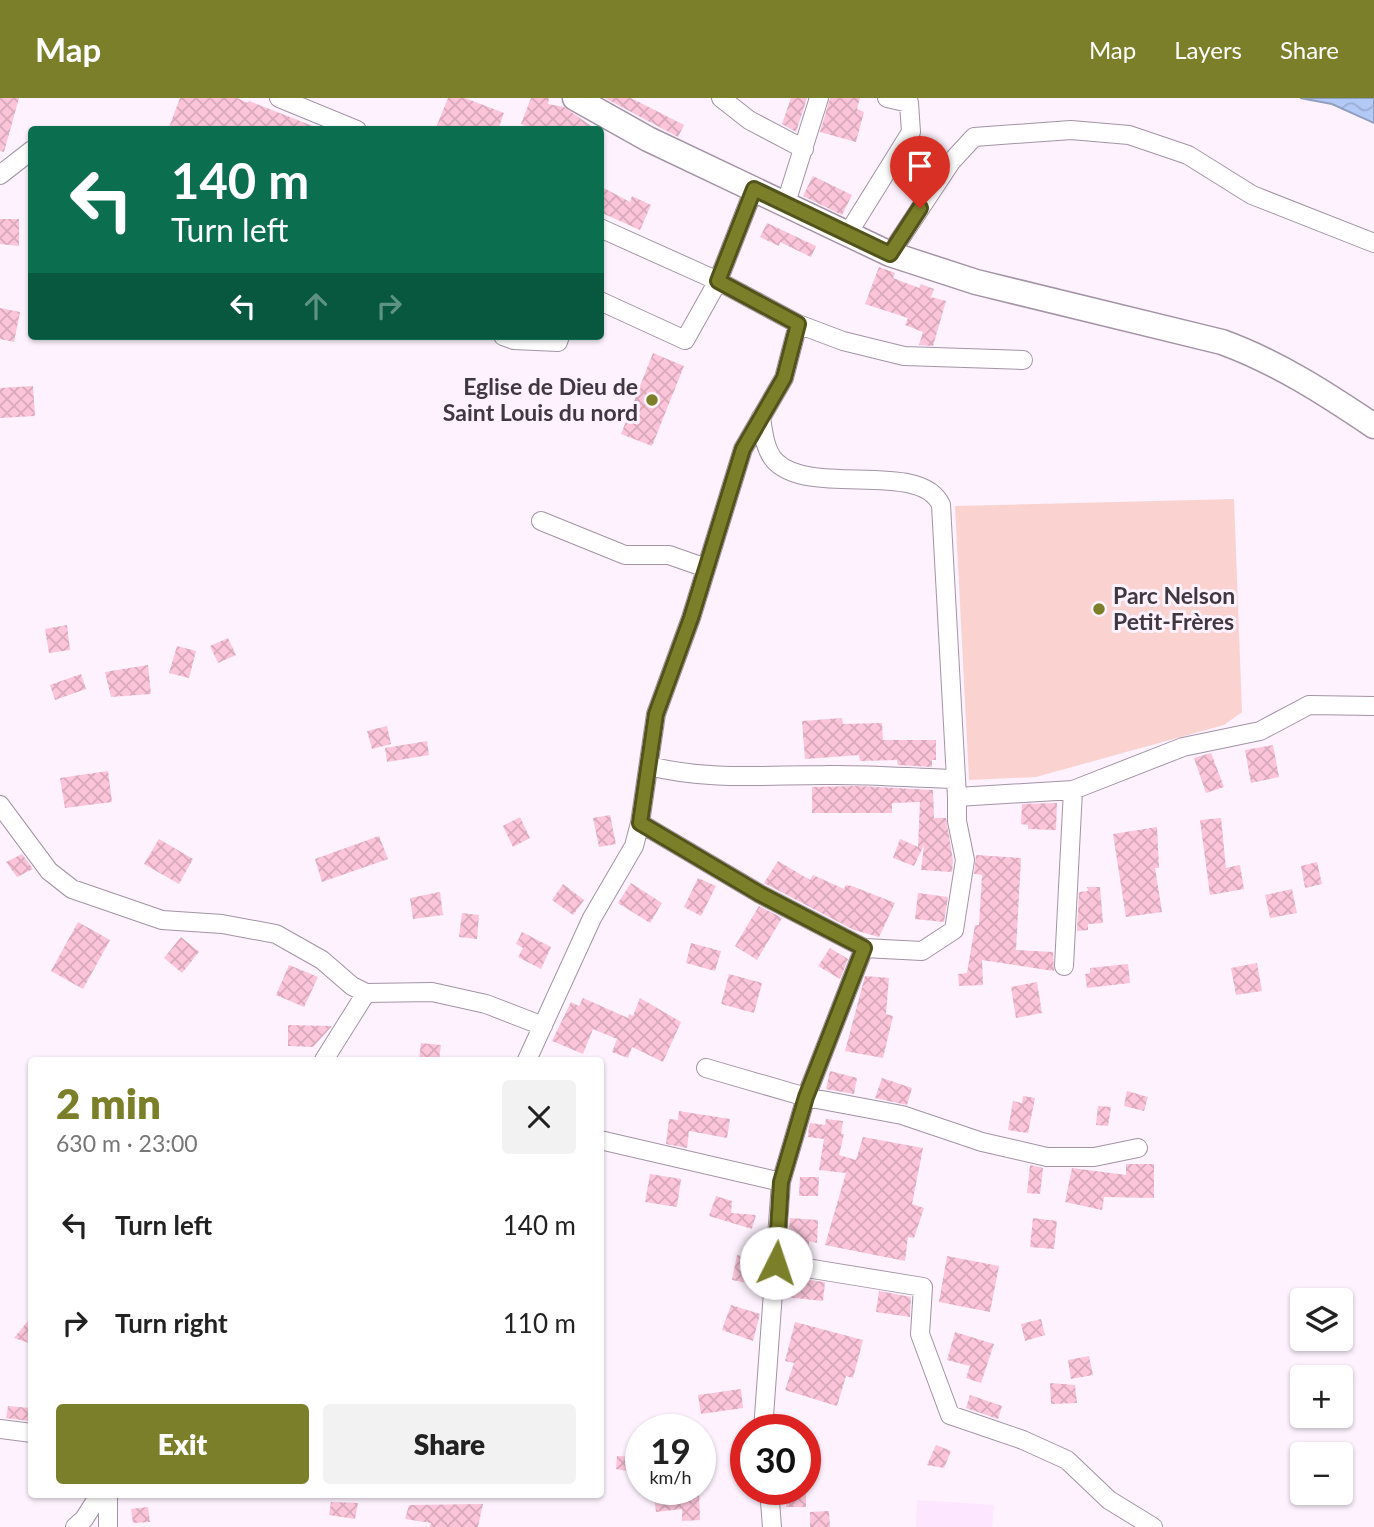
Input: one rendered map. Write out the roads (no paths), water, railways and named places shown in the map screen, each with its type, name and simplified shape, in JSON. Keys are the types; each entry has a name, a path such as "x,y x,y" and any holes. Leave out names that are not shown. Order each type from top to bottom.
{"main road":[{"path":"575,98 648,139 890,254 976,282 1232,346 1311,384 1374,426"}],"street":[{"path":"279,98 346,126"},
{"path":"721,98 749,120 804,149"},
{"path":"785,206 819,98"},
{"path":"847,235 911,132 909,103 887,98"},
{"path":"890,254 951,162 974,136 1071,130 1129,135 1188,155 1252,195 1374,243"},
{"path":"0,175 28,153"},
{"path":"604,303 685,341 718,281 754,189"},
{"path":"604,230 718,281 798,324 843,341 904,356 1023,360"},
{"path":"528,1057 592,918 634,846 640,823 656,714 691,618 743,449 784,378 798,324"},
{"path":"514,340 559,340"},
{"path":"640,823 760,894 864,948 922,951 954,930 965,860 957,821 941,505 937,496 929,489 896,483 806,478 790,471 775,461 768,450 761,417"},
{"path":"541,521 625,555 669,555 705,568"},
{"path":"649,766 682,774 746,778 824,775 956,788 1073,790 1183,747 1260,731 1309,705 1374,706"},
{"path":"1064,966 1073,790"},
{"path":"0,805 49,871 72,889 162,920 222,924 276,934 314,955 352,986 366,993 432,992 486,1004 543,1026"},
{"path":"764,1414 781,1182 806,1097 864,948"},
{"path":"326,1057 366,993"},
{"path":"706,1068 806,1097 902,1115 982,1142 1047,1157 1094,1157 1138,1148"},
{"path":"604,1141 781,1182"},
{"path":"776,1263 923,1287 920,1334 950,1415 1023,1440 1067,1460 1109,1500 1153,1527"},
{"path":"0,1429 28,1432"},
{"path":"75,1527 84,1519 97,1498"},
{"path":"107,1498 108,1527"},
{"path":"770,1505 772,1527"}],"water":[{"path":"1300,98 1374,98 1374,123 1332,104"}],"place":[{"name":"Eglise de Dieu de Saint Louis du nord","path":"652,400"},
{"name":"Parc Nelson Petit-Frères","path":"1099,609"}]}
